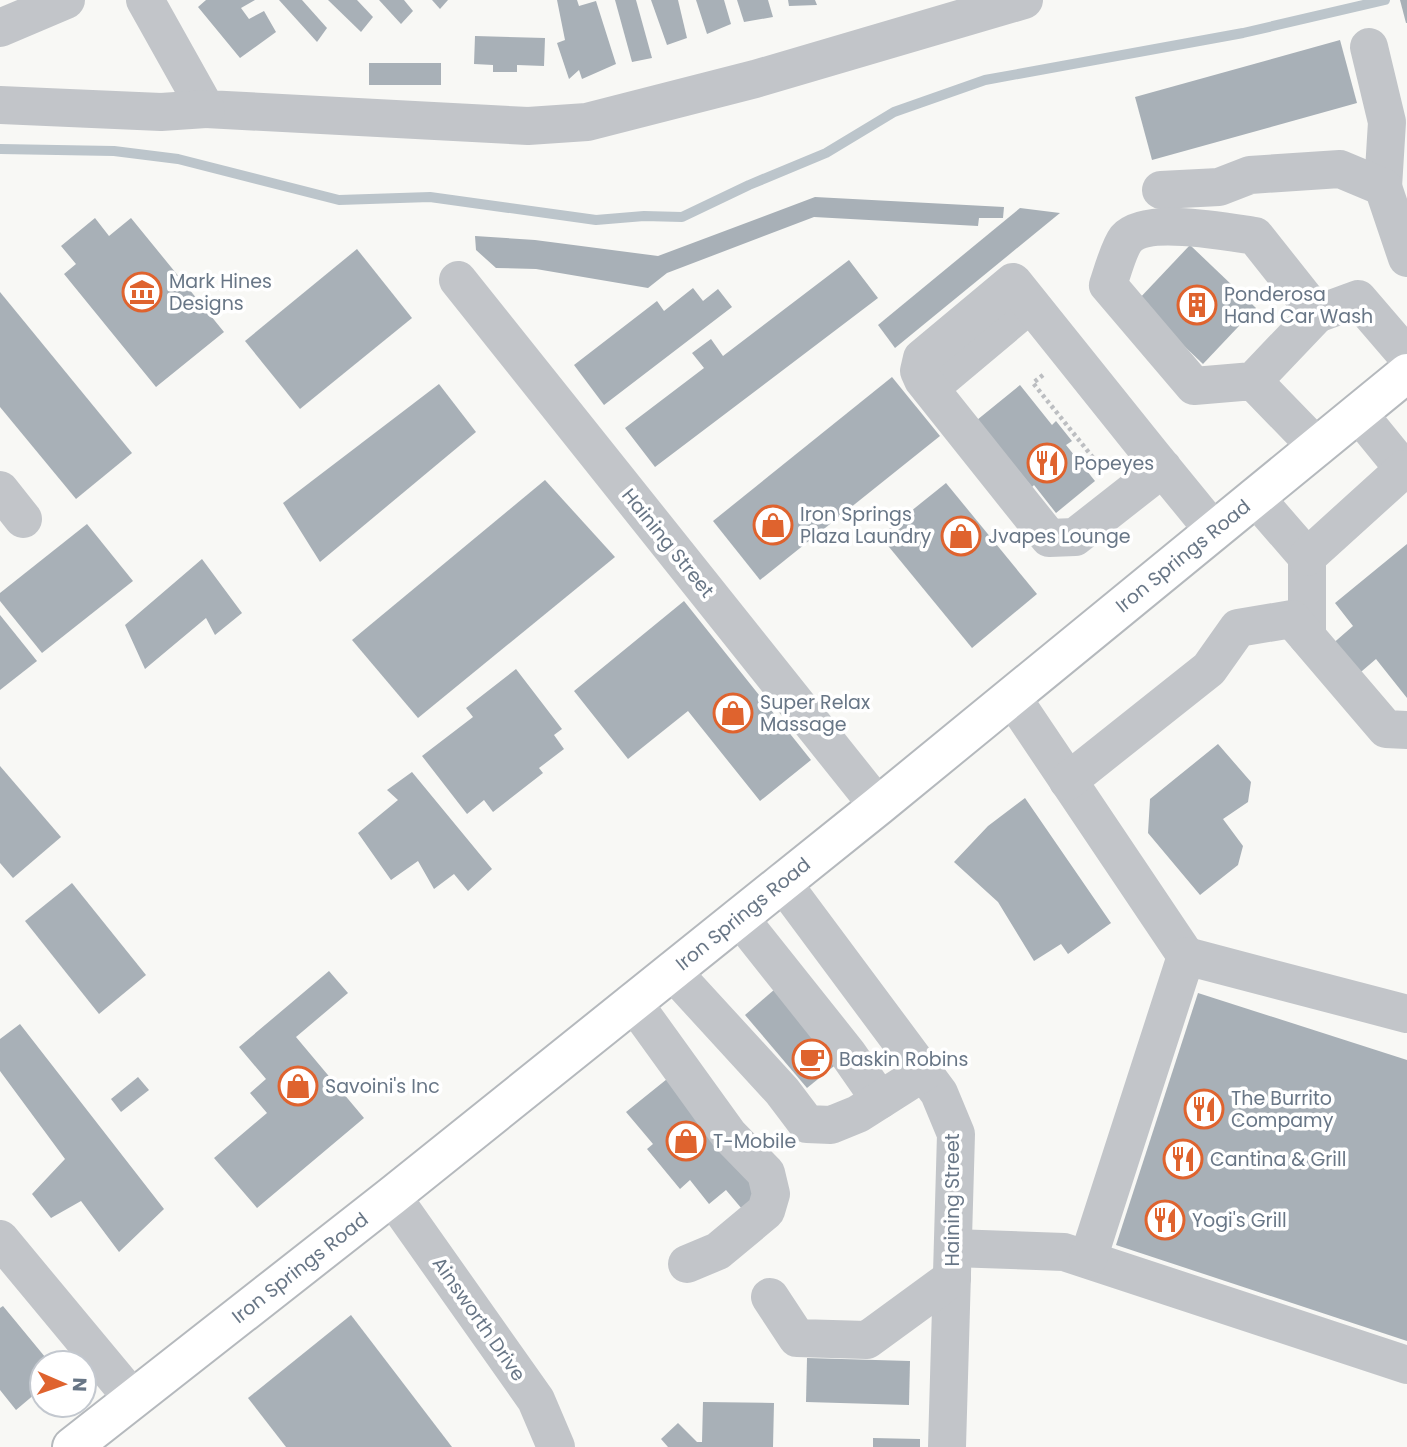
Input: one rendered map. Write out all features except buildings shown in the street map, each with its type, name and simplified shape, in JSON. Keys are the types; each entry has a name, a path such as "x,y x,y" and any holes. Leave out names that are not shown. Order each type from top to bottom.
{"main road":[{"name":"Iron Springs Road","path":"84,1444 133,1399 739,918 1407,373"}],"street":[{"path":"0,28 65,0"},
{"path":"145,0 206,109"},
{"path":"0,105 161,113 206,109 528,126 587,122 755,79 1024,0"},
{"path":"1369,47 1387,122 1383,187 1407,258"},
{"path":"1161,190 1219,187 1250,175 1340,169 1383,187"},
{"path":"1317,314 1255,236 1184,226 1140,229 1125,239 1108,285 1194,386 1253,381 1317,314 1358,299 1407,356"},
{"name":"Haining Street","path":"458,280 878,806"},
{"path":"1163,468 1075,537 1049,538 930,388 1022,293 1214,531"},
{"path":"1253,381 1317,447"},
{"path":"1307,557 1405,471 1358,413"},
{"path":"1255,497 1307,557 1307,636"},
{"path":"1068,781 1209,669 1238,628 1292,619 1386,729 1407,730"},
{"path":"1012,696 1185,956 1407,1014"},
{"name":"Haining Street","path":"782,882 939,1093 956,1134 947,1447"},
{"path":"739,918 848,1054 880,1100"},
{"path":"1088,1259 1185,956"},
{"path":"672,971 765,1072 807,1124 831,1125 858,1114 924,1072"},
{"path":"633,1002 729,1135 766,1173 771,1194 766,1211 718,1251 687,1264"},
{"name":"Ainsworth Drive","path":"392,1196 536,1400 556,1447"},
{"path":"0,1240 133,1399"},
{"path":"770,1297 797,1338 867,1339 953,1263 1064,1252 1407,1365"}],"path":[{"path":"1033,383 1106,472"}],"waterway":[{"path":"0,149 114,151 178,159 339,200 430,197 596,220 644,216 682,217 826,153 894,112 985,80 1243,33 1385,0"}],"place":[{"name":"Mark Hines Designs","path":"142,292"},
{"name":"Ponderosa Hand Car Wash","path":"1197,305"},
{"name":"Popeyes","path":"1047,463"},
{"name":"Iron Springs Plaza Laundry","path":"773,525"},
{"name":"Jvapes Lounge","path":"961,536"},
{"name":"Super Relax Massage","path":"733,713"},
{"name":"Baskin Robins","path":"812,1059"},
{"name":"Savoini's Inc","path":"298,1086"},
{"name":"The Burrito Compamy","path":"1204,1109"},
{"name":"T-Mobile","path":"686,1141"},
{"name":"Cantina & Grill","path":"1183,1159"},
{"name":"Yogi's Grill","path":"1165,1220"}]}
